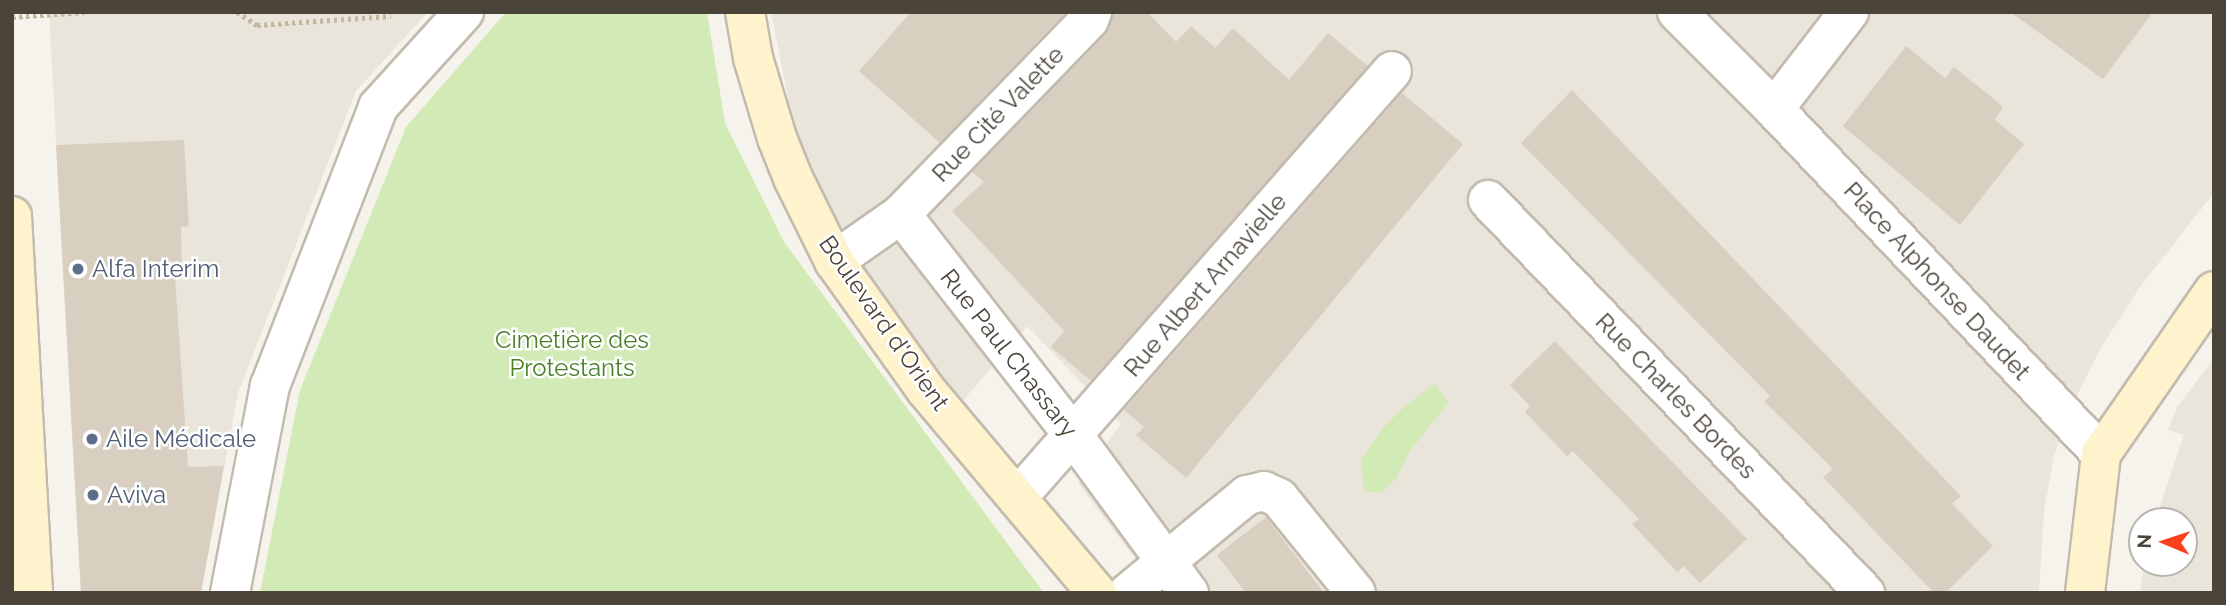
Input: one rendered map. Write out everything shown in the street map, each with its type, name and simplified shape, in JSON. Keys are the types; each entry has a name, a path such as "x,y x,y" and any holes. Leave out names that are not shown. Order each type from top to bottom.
{"street":[{"path":"230,593 270,386 378,107 464,12"},
{"name":"Boulevard d'Orient","path":"745,12 753,58 777,138 793,178 834,261 926,390 1097,593"},
{"name":"Rue Cité Valette","path":"901,214 1089,20 1092,12"},
{"name":"Place Alphonse Daudet","path":"1677,12 1773,108 2101,454"},
{"path":"1773,108 1849,12"},
{"name":"Rue Albert Arnavielle","path":"1017,498 1392,71"},
{"name":"Rue Charles Bordes","path":"1488,200 1865,593"},
{"path":"834,261 901,214"},
{"name":"Rue Paul Chassary","path":"901,214 1073,435 1189,593"},
{"path":"12,216 33,593"},
{"path":"2085,593 2101,454 2214,291"},
{"path":"1128,593 1164,560 1247,495 1264,491 1279,498 1356,593"}],"path":[{"path":"12,17 85,12"},
{"path":"237,12 257,25 390,18 394,12"}],"shaded area":[{"path":"49,12 428,12 356,91 238,393 201,593 81,593"},
{"path":"771,12 2214,12 2214,193 2142,284 2102,346 2078,393 2054,455 2044,511 2039,593 1161,593 1078,483 1121,424 1027,326 960,404 940,388 822,203 800,157"},
{"path":"2214,358 2214,593 2140,593 2142,577 2198,577 2198,507 2160,507 2184,435 2168,430 2177,407"}],"green space":[{"name":"Cimetière des Protestants","path":"506,12 707,12 725,123 784,242 1044,593 260,593 300,390 406,127"},
{"path":"1435,384 1449,402 1410,451 1396,479 1381,493 1364,491 1361,460 1383,428 1406,405"}],"building":[{"path":"911,12 1066,12 940,143 859,71"},
{"path":"1113,12 1147,12 1176,42 1191,26 1215,48 1233,28 1289,80 1328,33 1368,66 1091,381 1051,347 1064,331 952,211 984,182 972,172 1105,35"},
{"path":"2010,12 2153,12 2103,79"},
{"path":"1906,46 1945,78 1954,67 1989,95 2003,107 1995,120 2024,144 1960,225 1843,126"},
{"path":"1572,90 1961,496 1952,504 1993,546 1945,593 1934,593 1823,477 1833,469 1764,401 1770,396 1521,143"},
{"path":"1402,93 1463,144 1186,478 1136,435 1144,427 1124,410"},
{"path":"184,140 189,226 181,227 182,275 175,276 188,467 224,466 201,593 81,593 56,145"},
{"path":"1555,341 1747,539 1700,583 1683,566 1678,573 1632,524 1639,519 1573,451 1567,456 1525,412 1530,406 1510,385"},
{"path":"1266,517 1324,593 1246,593 1217,555"}],"place":[{"name":"Alfa Interim","path":"78,269"},
{"name":"Aile Médicale","path":"92,439"},
{"name":"Aviva","path":"93,495"}]}
